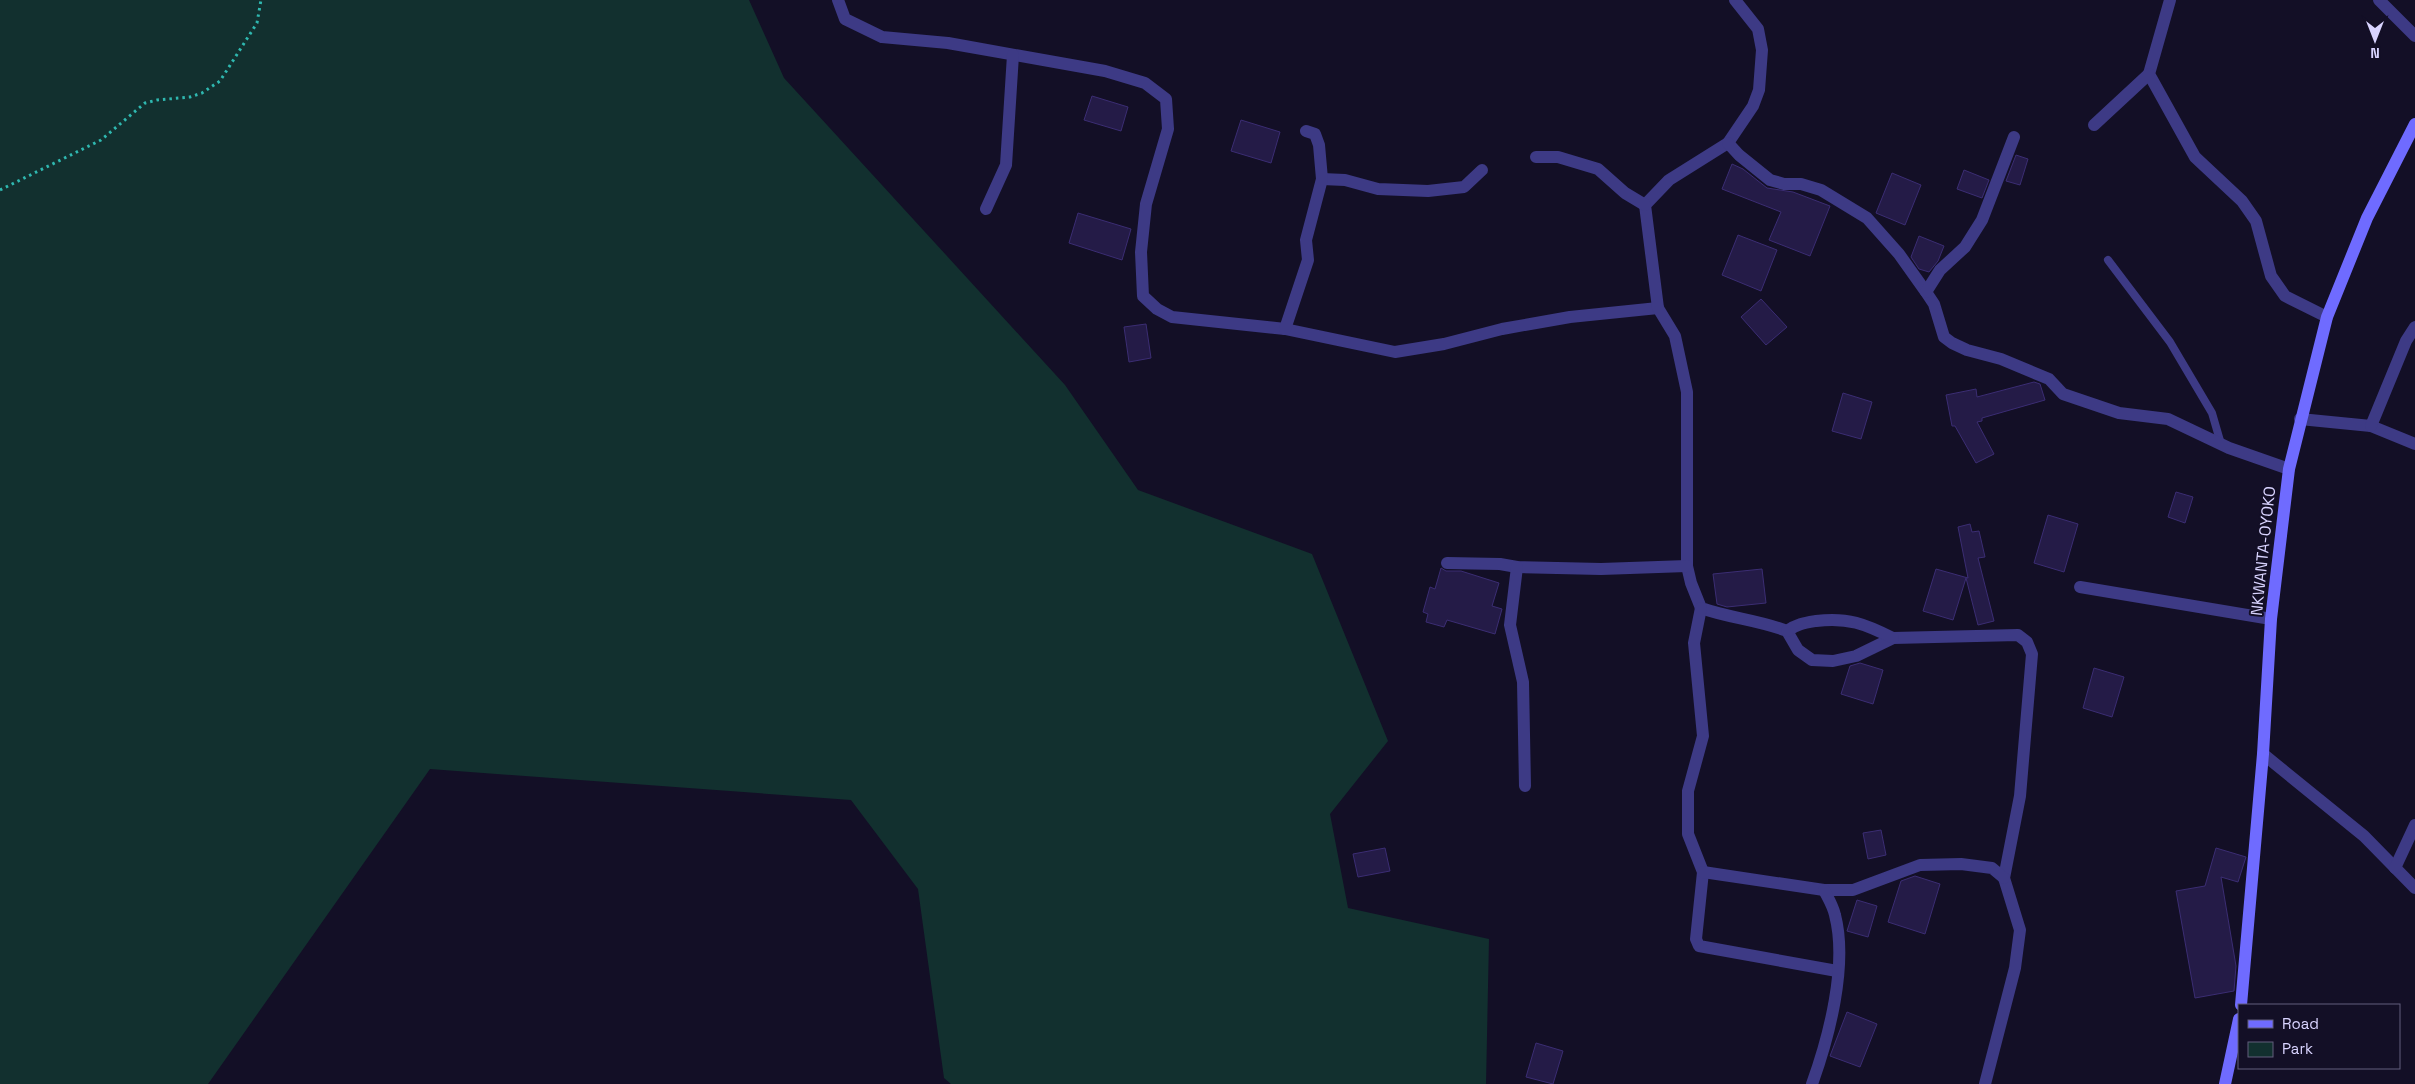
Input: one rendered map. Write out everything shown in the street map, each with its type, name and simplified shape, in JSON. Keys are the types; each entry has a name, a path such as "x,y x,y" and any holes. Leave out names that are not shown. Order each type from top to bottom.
{"street":[{"path":"838,0 845,19 882,37 948,43 1105,70 1145,83 1166,99 1168,128 1146,204 1141,252 1143,296 1157,309 1172,317 1285,329 1396,352 1444,344 1502,329 1570,317 1658,308"},
{"path":"1645,205 1669,180 1728,144 1753,106 1759,90 1762,50 1758,29 1735,0"},
{"path":"2094,125 2149,74 2170,0"},
{"path":"2379,0 2415,36"},
{"path":"986,208 1006,165 1013,55"},
{"path":"2149,74 2195,157 2242,201 2256,220 2271,276 2285,296 2327,317"},
{"name":"NKWANTA-OYOKO","path":"2241,1004 2263,754 2271,619 2289,469 2300,418 2327,317 2367,218 2415,124"},
{"path":"1285,329 1308,260 1306,240 1322,179 1319,145 1314,134 1306,131"},
{"path":"1926,292 1940,270 1965,247 1982,220 2014,137"},
{"path":"1728,144 1770,180 1784,184 1802,184 1821,190 1867,218 1898,254 1926,292 1934,304 1944,337 1952,343 1967,350 2001,359 2049,379 2062,394 2119,413 2168,419 2221,444 2289,469"},
{"path":"1536,157 1558,157 1598,168 1625,193 1645,205"},
{"path":"1322,179 1345,180 1378,189 1428,191 1464,187 1482,170"},
{"path":"1645,205 1658,308 1675,336 1687,392 1687,566 1691,584 1701,608 1694,643 1703,736 1688,791 1688,834 1704,872 1696,939 1699,946 1837,972"},
{"path":"2371,426 2406,341 2415,327"},
{"path":"2300,418 2371,426 2415,444"},
{"path":"1448,563 1500,564 1517,567 1687,566"},
{"path":"1517,567 1510,625 1523,682 1525,786"},
{"path":"2080,587 2271,619"},
{"path":"1701,608 1726,617 1750,620 1787,631 1798,650 1812,660 1833,660 1856,656 1894,638 2018,634 2027,642 2032,654 2020,796 2004,878 2020,930 2015,968 1985,1084"},
{"path":"1787,631 1796,624 1837,618 1864,623 1894,638"},
{"path":"2263,754 2364,836 2415,888"},
{"path":"2395,868 2415,825"},
{"path":"1704,872 1824,890 1853,890 1920,865 1961,864 1992,868 2004,878"},
{"path":"1812,1084 1824,1051 1837,989 1838,948 1835,915 1824,890"},
{"path":"2225,1084 2238,1024"}],"lane":[{"path":"2108,260 2170,342 2212,413 2221,444"}],"path":[{"path":"0,190 101,140 145,103 190,97 202,93 220,81 257,23 261,0"}],"green space":[{"path":"0,0 749,0 784,78 1065,385 1138,490 1312,554 1388,741 1330,814 1348,908 1489,939 1486,1084 951,1084 944,1078 918,889 851,800 430,769 208,1084 0,1084"}],"building":[{"path":"1092,96 1128,107 1121,131 1084,120"},
{"path":"1241,120 1280,132 1271,163 1231,151"},
{"path":"2016,155 2028,159 2020,185 2006,181"},
{"path":"1732,164 1743,169 1767,188 1793,192 1830,206 1810,256 1769,240 1781,212 1722,189"},
{"path":"1964,170 1989,180 1982,198 1957,189"},
{"path":"1892,173 1921,185 1905,225 1876,213"},
{"path":"1078,213 1131,229 1122,260 1069,243"},
{"path":"1738,235 1777,250 1761,291 1722,275"},
{"path":"1919,236 1944,246 1938,261 1929,272 1919,269 1911,257"},
{"path":"1761,299 1787,327 1766,345 1741,317"},
{"path":"1146,324 1151,358 1129,362 1124,327"},
{"path":"2034,382 2040,384 2045,400 1982,418 1982,421 1977,422 1994,454 1976,463 1955,426 1952,426 1946,395 1976,389 1977,397"},
{"path":"1843,393 1872,402 1861,439 1832,431"},
{"path":"2176,492 2193,497 2185,523 2168,517"},
{"path":"2048,515 2078,524 2064,572 2034,563"},
{"path":"1970,524 1972,532 1979,531 1985,557 1978,558 1994,621 1978,625 1966,578 1953,620 1923,611 1936,569 1968,578 1958,527"},
{"path":"1441,568 1446,571 1461,571 1499,583 1492,606 1502,609 1495,634 1447,620 1444,627 1426,622 1428,614 1423,612 1430,587 1435,589"},
{"path":"1762,569 1766,603 1727,607 1717,604 1713,574"},
{"path":"1860,663 1883,670 1873,704 1841,694 1850,666"},
{"path":"2094,668 2124,677 2112,717 2083,708"},
{"path":"1881,830 1886,855 1868,859 1863,833"},
{"path":"1385,848 1390,871 1358,877 1353,854"},
{"path":"2216,848 2246,857 2238,882 2221,877 2236,966 2234,991 2195,998 2176,891 2205,886"},
{"path":"1915,876 1940,884 1925,934 1888,922 1901,881"},
{"path":"1857,900 1877,906 1868,937 1847,931"},
{"path":"1847,1012 1877,1024 1860,1067 1830,1056"},
{"path":"1536,1043 1563,1051 1553,1084 1526,1077"}]}
